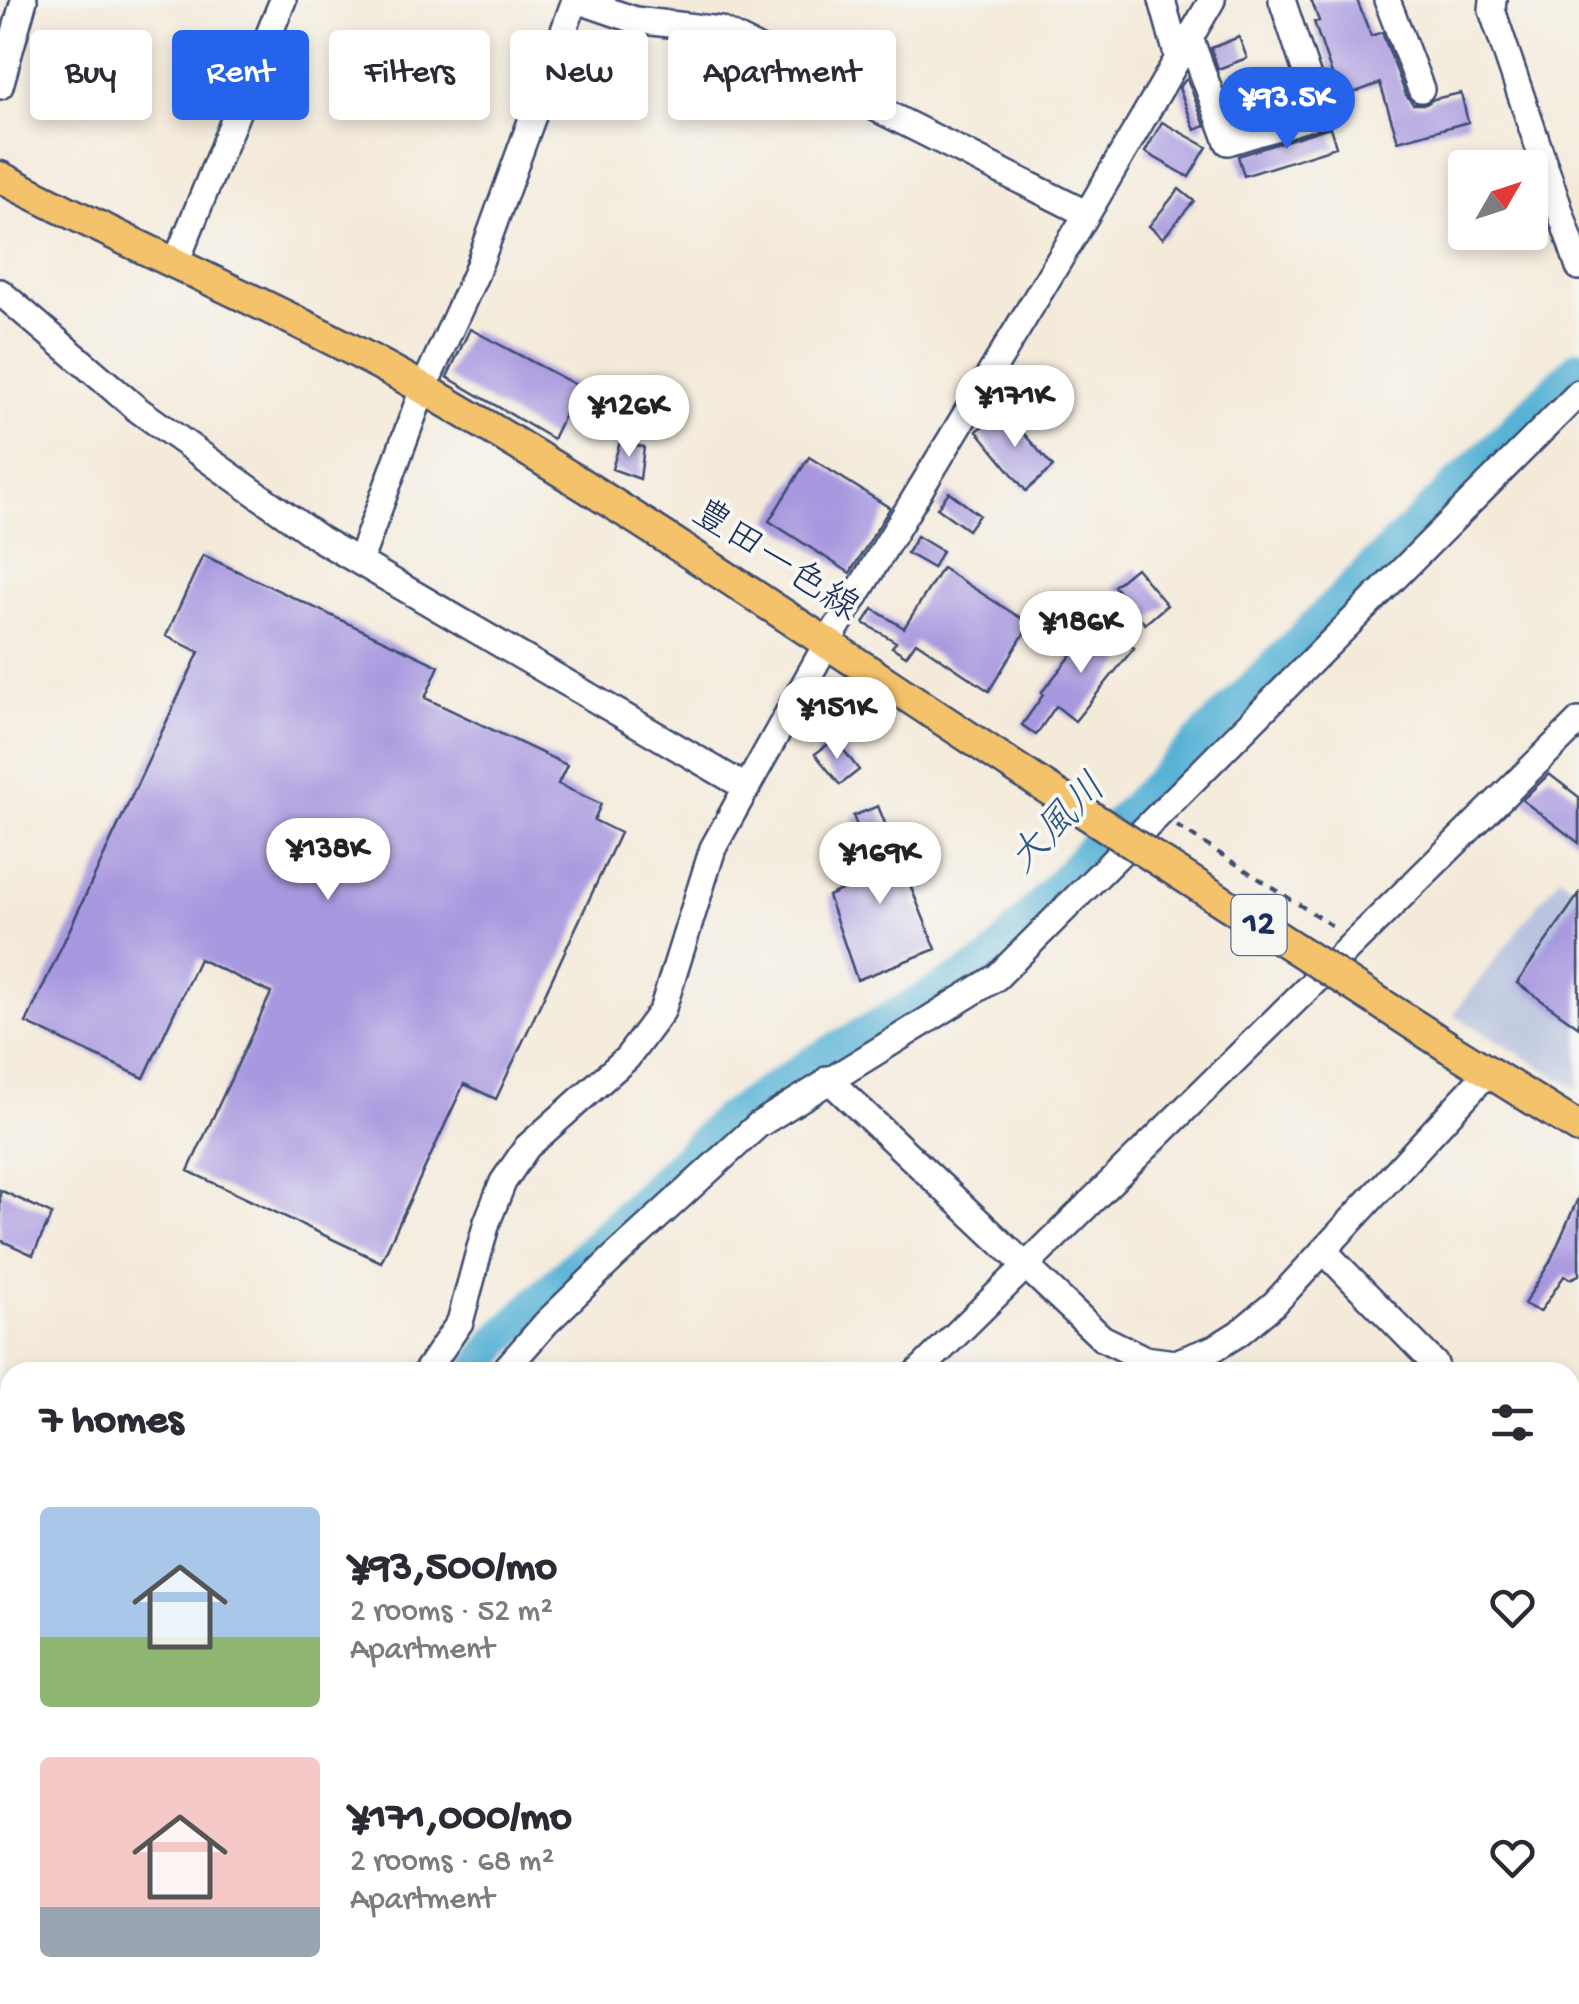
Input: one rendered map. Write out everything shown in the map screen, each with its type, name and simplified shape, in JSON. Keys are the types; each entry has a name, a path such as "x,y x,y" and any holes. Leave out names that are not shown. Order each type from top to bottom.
{"main road":[{"name":"豊田一色線","path":"0,177 424,389 611,504 1579,1128"}],"street":[{"path":"0,86 24,0"},
{"path":"176,262 282,0"},
{"path":"360,560 424,389 476,273 576,0 635,20 720,30 1088,214"},
{"path":"1162,0 1228,142 1320,114 1282,0"},
{"path":"433,1362 460,1322 487,1222 514,1165 527,1148 648,1035 662,1011 713,848 826,645 1088,214 1212,0"},
{"path":"1387,0 1421,88"},
{"path":"1494,0 1492,10 1579,266"},
{"path":"0,292 138,409 320,539 747,788"},
{"path":"512,1362 613,1258 758,1125 997,977 1579,392"},
{"path":"928,1362 1579,721"},
{"path":"1178,1362 1215,1348 1275,1303 1488,1072"},
{"path":"828,1079 1102,1338 1145,1359 1168,1362"},
{"path":"1324,1251 1433,1362"}],"path":[{"path":"1160,816 1354,940"}],"shaded area":[{"path":"1560,876 1579,891 1579,1090 1453,1014"}],"building":[{"path":"1311,0 1357,0 1371,36 1382,32 1413,104 1461,93 1468,122 1398,141 1380,83 1340,98 1314,22 1319,21"},
{"path":"1239,37 1247,58 1218,69 1211,48"},
{"path":"1187,78 1205,126 1195,130 1179,88"},
{"path":"1162,122 1207,147 1189,177 1145,152"},
{"path":"1330,127 1336,147 1244,176 1238,156"},
{"path":"1179,189 1194,201 1163,238 1149,226"},
{"path":"470,329 578,386 553,439 447,377"},
{"path":"1002,409 1053,467 1026,491 977,431"},
{"path":"620,442 644,447 640,479 612,469"},
{"path":"809,457 890,508 850,573 769,521"},
{"path":"949,492 979,515 968,530 937,508"},
{"path":"917,536 942,551 933,568 907,553"},
{"path":"203,555 439,666 425,698 567,765 558,784 601,804 594,820 620,833 496,1099 464,1084 381,1262 188,1171 271,993 199,959 144,1078 26,1023 199,652 166,636"},
{"path":"942,568 1030,624 989,691 916,642 906,656 892,647 896,642 864,623 873,609 904,628"},
{"path":"1136,568 1167,605 1145,624 1114,586"},
{"path":"1100,620 1134,648 1075,721 1056,706 1036,735 1022,725 1041,693"},
{"path":"835,739 859,770 840,785 815,754"},
{"path":"1549,774 1579,797 1579,843 1522,800"},
{"path":"878,806 936,949 857,980 828,896 877,874 853,816"},
{"path":"1579,894 1579,1027 1517,983"},
{"path":"0,1190 52,1214 33,1255 0,1240"},
{"path":"1579,1196 1579,1275 1570,1279 1564,1276 1540,1312 1524,1304 1550,1262"}],"waterway":[{"name":"大風川","path":"483,1362 498,1341 726,1120 811,1064 991,962 1087,855 1579,367"}]}
